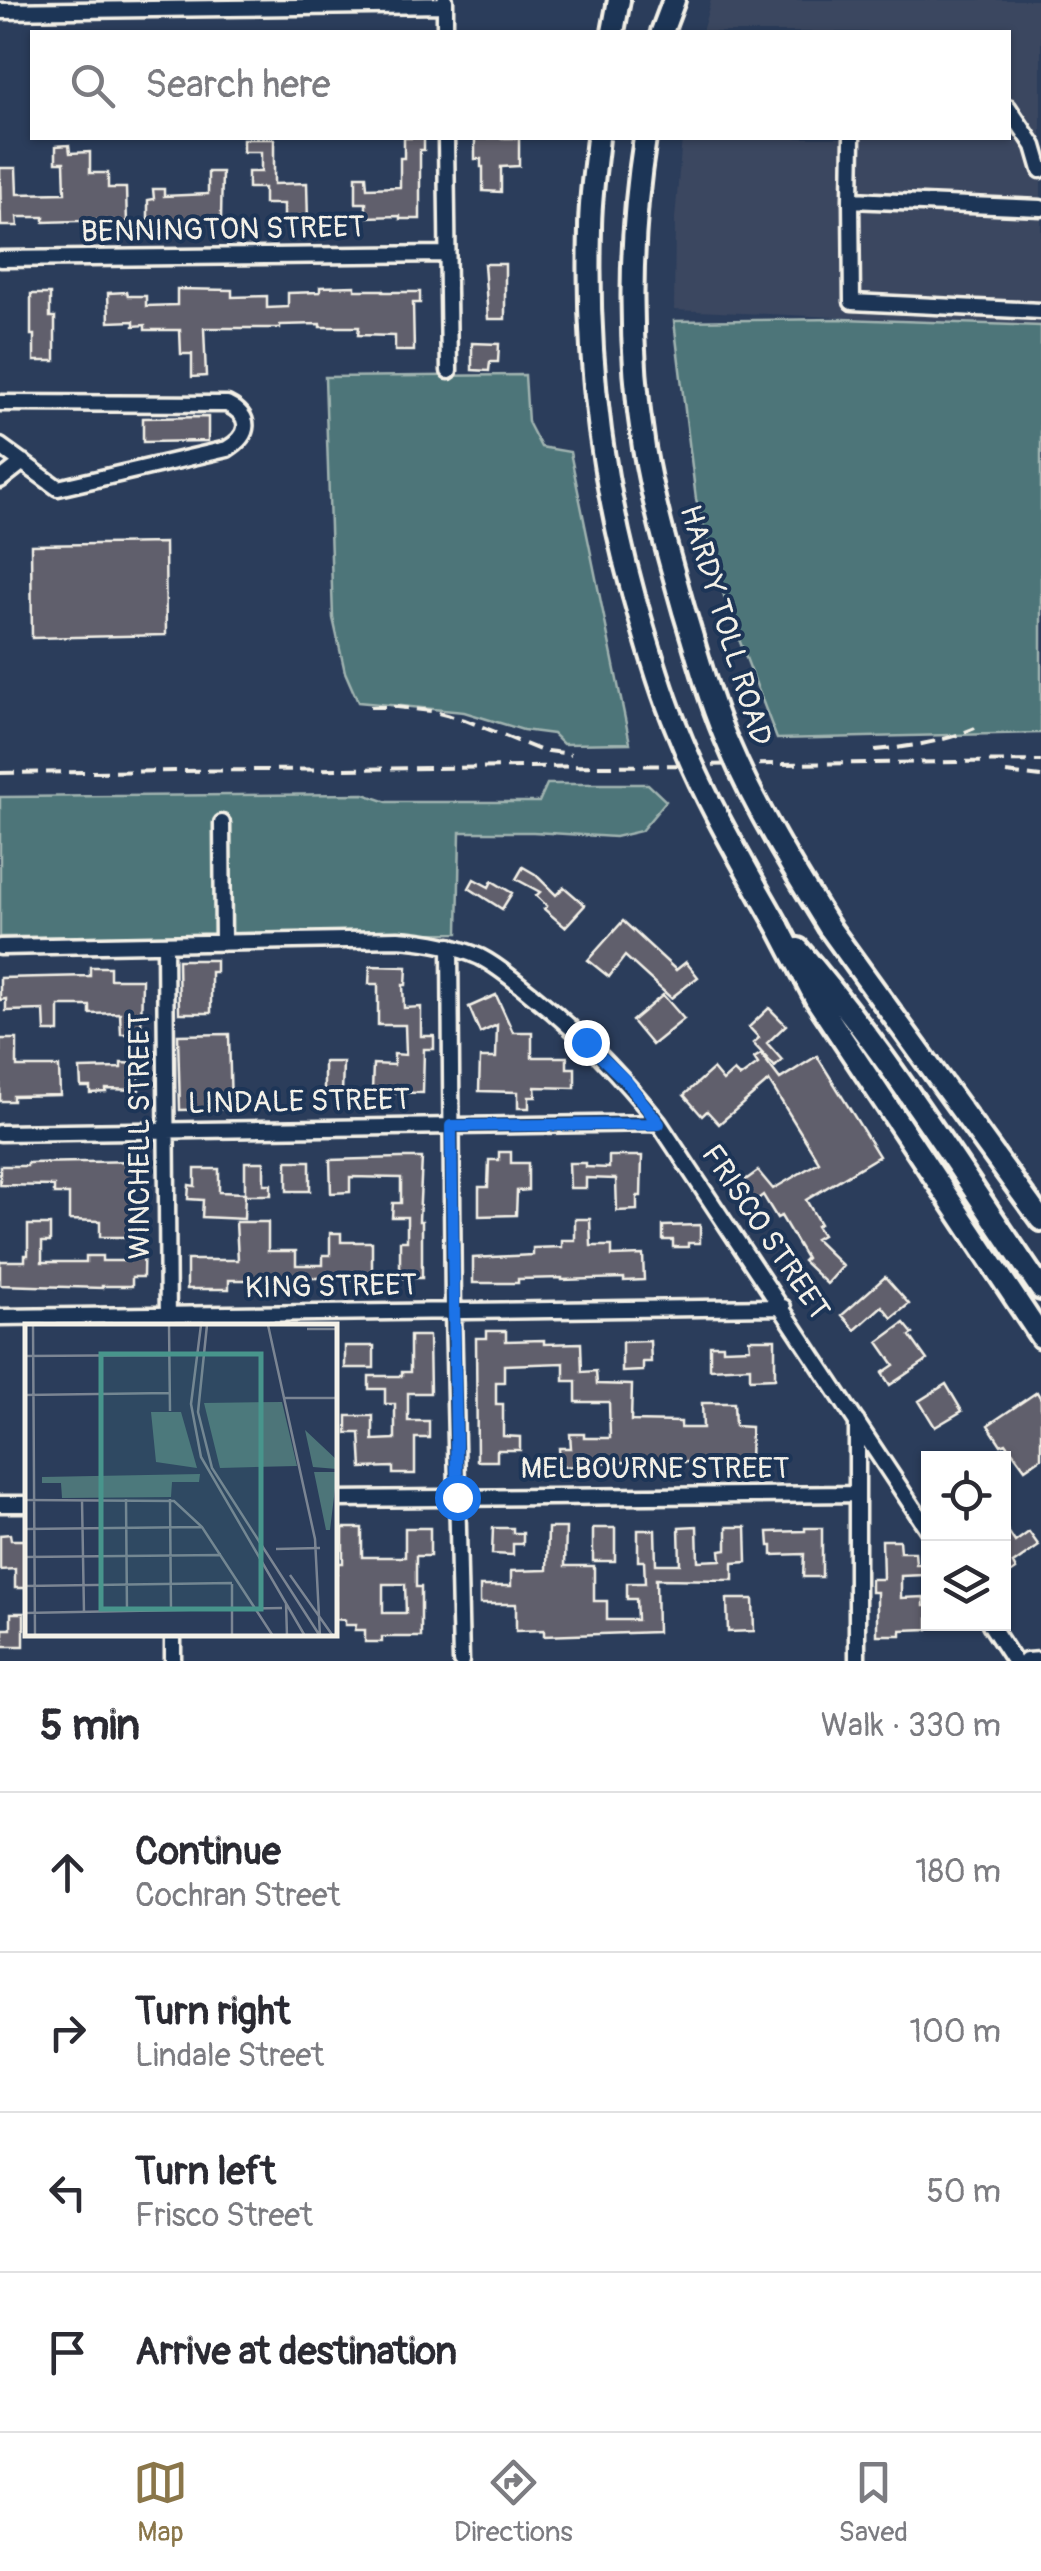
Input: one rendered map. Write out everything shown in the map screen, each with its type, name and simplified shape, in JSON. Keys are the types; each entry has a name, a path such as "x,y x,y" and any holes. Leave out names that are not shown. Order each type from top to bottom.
{"highway":[{"path":"613,30 619,0"},
{"path":"661,30 665,0"},
{"path":"662,30 674,0"},
{"path":"598,140 590,225 595,400 625,567 656,673 704,790 816,999 1041,1338"},
{"name":"HARDY TOLL ROAD","path":"645,140 633,276 635,376 644,450 666,548 728,745 770,831 829,927 1041,1220"},
{"path":"778,926 872,1042 1041,1289"}],"street":[{"path":"0,10 62,5 445,2 445,30"},
{"path":"1011,112 1034,146 1041,170"},
{"path":"446,140 449,371"},
{"path":"852,140 852,302 1041,311"},
{"path":"851,200 1041,208"},
{"name":"BENNINGTON STREET","path":"0,259 447,254"},
{"path":"0,403 227,404 239,410 245,420 244,434 227,449 58,488 0,446"},
{"path":"0,480 23,462"},
{"path":"222,823 223,943"},
{"name":"FRISCO STREET","path":"0,947 425,940 480,958 504,972 548,1007 626,1081 659,1124 921,1519"},
{"name":"WINCHELL STREET","path":"165,945 168,1321"},
{"path":"450,946 461,1661"},
{"name":"LINDALE STREET","path":"0,1133 659,1124"},
{"name":"KING STREET","path":"0,1317 168,1321 783,1307"},
{"path":"857,1422 858,1661"},
{"name":"MELBOURNE STREET","path":"338,1499 856,1494"},
{"path":"995,1631 1014,1661"},
{"path":"173,1636 174,1661"},
{"path":"1026,1661 1041,1660"}],"shaded area":[{"path":"711,0 1041,0 1041,326 674,310 675,219 682,140 1011,140 1011,30 703,30"}],"green space":[{"path":"844,319 1041,326 1041,733 777,739 729,613 696,499 674,321"},
{"path":"525,375 528,422 541,447 570,452 630,743 563,744 553,734 523,730 464,712 358,702 345,672 333,618 325,377"},
{"path":"547,784 648,784 666,801 641,831 615,837 460,832 458,933 0,937 0,797 364,794 387,802 539,802"}],"building":[{"path":"243,140 274,140 274,184 307,183 308,222 284,222 284,204 264,204 264,188 248,188 248,172 261,172 261,152 243,152"},
{"path":"404,140 424,140 424,150 420,150 420,219 366,217 366,203 356,203 356,176 366,176 367,188 400,187 400,158 404,158"},
{"path":"475,140 519,140 519,166 501,167 501,192 483,191 481,159 475,159"},
{"path":"69,145 70,153 90,152 90,173 108,173 108,188 126,188 127,225 112,225 112,220 44,222 44,217 17,217 18,226 1,226 0,168 16,168 17,194 65,193 64,162 56,162 56,146"},
{"path":"208,172 222,172 221,218 195,218 195,224 178,225 178,221 148,222 148,200 154,199 153,189 164,189 164,196 208,194"},
{"path":"484,264 505,264 505,319 488,319"},
{"path":"355,286 355,290 420,292 420,303 413,303 414,351 395,351 395,336 358,335 359,327 320,324 204,328 206,376 192,377 192,354 181,354 180,330 145,330 145,325 134,326 134,321 109,322 108,293 146,296 146,306 177,305 177,289 232,290 232,297 267,296 267,308 288,307 288,293"},
{"path":"31,294 50,294 50,317 55,317 55,361 34,361"},
{"path":"472,343 499,344 498,362 490,362 489,371 472,370"},
{"path":"208,417 208,441 143,442 143,418"},
{"path":"165,543 166,635 32,638 31,545"},
{"path":"523,867 556,895 564,887 585,905 565,927 544,909 547,906 536,896 540,892 516,879"},
{"path":"474,879 489,887 492,881 512,893 502,909 469,888"},
{"path":"623,921 676,970 686,962 698,977 671,998 625,956 609,977 588,960"},
{"path":"178,960 216,960 216,972 211,972 211,1013 179,1013"},
{"path":"370,966 407,967 404,1008 421,1007 421,1036 434,1036 434,1049 424,1049 423,1093 372,1092 373,1064 394,1065 394,1054 406,1055 405,1025 378,1025 378,984 369,984"},
{"path":"90,967 110,967 110,979 142,979 141,1034 121,1034 120,1013 90,1014 90,1006 59,1006 59,1032 45,1032 44,1010 6,1011 6,999 0,1000 0,978 90,976"},
{"path":"496,995 513,1032 532,1032 532,1057 567,1057 567,1068 575,1068 575,1088 535,1087 536,1097 529,1097 529,1108 518,1108 518,1092 479,1091 480,1058 496,1058 497,1025 480,1033 469,1007"},
{"path":"663,995 684,1019 652,1045 632,1021"},
{"path":"769,1008 786,1025 767,1043 782,1060 775,1067 753,1043 759,1038 749,1027"},
{"path":"229,1034 231,1109 180,1110 178,1035"},
{"path":"0,1039 17,1039 17,1067 59,1067 60,1095 13,1096 13,1101 0,1101"},
{"path":"761,1054 780,1079 817,1056 879,1156 806,1200 820,1224 816,1226 822,1235 815,1239 843,1266 827,1284 803,1261 806,1258 781,1216 777,1218 763,1195 754,1202 740,1184 758,1171 773,1189 819,1162 769,1081 719,1124 707,1111 702,1116 684,1095 713,1069 723,1081 734,1071 740,1077 758,1064 754,1058"},
{"path":"324,1062 343,1062 342,1094 324,1094"},
{"path":"121,1063 139,1064 139,1090 106,1089 90,1093 90,1087 81,1087 80,1069 121,1068"},
{"path":"499,1152 511,1152 511,1163 528,1163 528,1190 517,1191 516,1215 479,1216 479,1187 488,1187 489,1160 499,1160"},
{"path":"609,1156 642,1156 637,1210 617,1211 616,1179 586,1178 586,1188 570,1188 569,1163 609,1168"},
{"path":"422,1158 422,1278 400,1278 400,1241 407,1241 407,1217 392,1217 393,1203 401,1203 401,1178 350,1177 350,1192 331,1193 330,1160"},
{"path":"142,1161 142,1183 133,1183 133,1206 140,1206 140,1225 144,1225 143,1277 132,1277 132,1286 102,1288 0,1285 0,1261 25,1261 28,1255 28,1225 50,1225 50,1242 42,1242 42,1262 86,1262 86,1256 102,1256 102,1261 129,1261 129,1237 100,1237 100,1221 69,1220 69,1194 54,1194 54,1186 0,1185 0,1166"},
{"path":"287,1161 310,1161 310,1191 287,1191"},
{"path":"245,1162 264,1162 264,1184 271,1184 271,1195 245,1195"},
{"path":"195,1169 219,1169 219,1192 245,1193 244,1219 202,1217 203,1200 188,1199 189,1185 195,1186"},
{"path":"575,1219 590,1219 591,1246 612,1246 612,1256 643,1255 644,1280 562,1278 473,1283 473,1258 533,1255 533,1248 562,1247 562,1240 575,1240"},
{"path":"236,1222 268,1222 268,1251 296,1251 296,1265 323,1265 323,1255 330,1255 330,1233 341,1233 341,1242 372,1242 372,1280 258,1278 229,1280 229,1289 187,1289 187,1260 238,1260"},
{"path":"700,1225 700,1243 673,1247 673,1240 663,1240 663,1226"},
{"path":"885,1277 909,1304 892,1318 882,1306 855,1330 842,1315"},
{"path":"904,1323 927,1360 890,1385 882,1373 894,1365 878,1342"},
{"path":"487,1331 506,1331 506,1341 581,1343 582,1372 596,1371 597,1384 632,1385 631,1421 681,1422 681,1428 703,1428 702,1403 734,1403 735,1426 751,1427 750,1462 584,1463 560,1467 559,1448 571,1448 570,1434 610,1438 609,1402 576,1402 576,1381 564,1381 564,1363 504,1365 504,1382 496,1382 496,1404 503,1404 503,1436 520,1437 520,1450 497,1450 497,1461 477,1461 476,1338 487,1338"},
{"path":"410,1336 429,1336 430,1393 408,1393 408,1421 429,1421 429,1438 415,1438 415,1474 393,1474 393,1467 362,1468 360,1433 347,1433 347,1416 373,1416 373,1440 395,1439 395,1404 385,1404 385,1389 369,1389 369,1376 402,1376 402,1372 410,1372"},
{"path":"749,1339 775,1339 775,1378 750,1379 750,1367 710,1369 710,1345 723,1345 723,1349 750,1348"},
{"path":"650,1341 651,1362 643,1362 643,1371 622,1372 622,1342"},
{"path":"345,1346 374,1346 374,1368 345,1368"},
{"path":"946,1384 962,1411 935,1427 919,1401"},
{"path":"1037,1392 1041,1399 1041,1458 1025,1469 988,1425"},
{"path":"697,1526 698,1561 721,1560 720,1550 727,1549 727,1527 746,1527 747,1562 733,1563 733,1580 656,1579 657,1632 544,1636 544,1630 516,1631 516,1604 480,1604 480,1586 511,1586 511,1571 547,1570 548,1528 566,1528 565,1566 594,1566 594,1601 607,1601 607,1620 637,1620 636,1599 627,1599 627,1583 645,1583 644,1561 638,1561 638,1530 655,1530 656,1564 680,1564 679,1527"},
{"path":"343,1528 362,1528 362,1557 405,1557 405,1528 430,1528 430,1556 416,1556 416,1587 421,1587 421,1637 382,1637 382,1642 365,1642 365,1630 355,1630 356,1625 345,1625 345,1620 338,1619 338,1563 343,1563","holes":["383,1584 405,1584 406,1613 383,1613"]},
{"path":"493,1528 513,1528 513,1533 523,1533 523,1544 513,1544 513,1555 492,1554"},
{"path":"593,1528 615,1528 615,1561 593,1561"},
{"path":"822,1528 822,1577 803,1577 804,1554 772,1555 768,1532"},
{"path":"1029,1532 1039,1546 1013,1564 1016,1570 1011,1573 1011,1536 1015,1542"},
{"path":"0,1535 25,1540 25,1588 15,1588 15,1569 0,1570"},
{"path":"882,1540 899,1540 900,1552 915,1552 916,1564 921,1564 921,1575 901,1576 901,1598 921,1597 921,1629 901,1630 901,1635 877,1635 877,1592 871,1592 871,1579 883,1579"},
{"path":"727,1599 753,1599 754,1631 728,1632"},
{"path":"11,1613 24,1613 24,1646 3,1646 3,1629 11,1629"}],"railway":[{"path":"370,707 431,711 540,750 571,754"},
{"path":"875,750 926,743 975,728"},
{"path":"0,773 1041,761"},
{"path":"1006,773 1041,777"}],"route":[{"path":"457,1497 451,1126 659,1124 626,1081 586,1042"}]}
